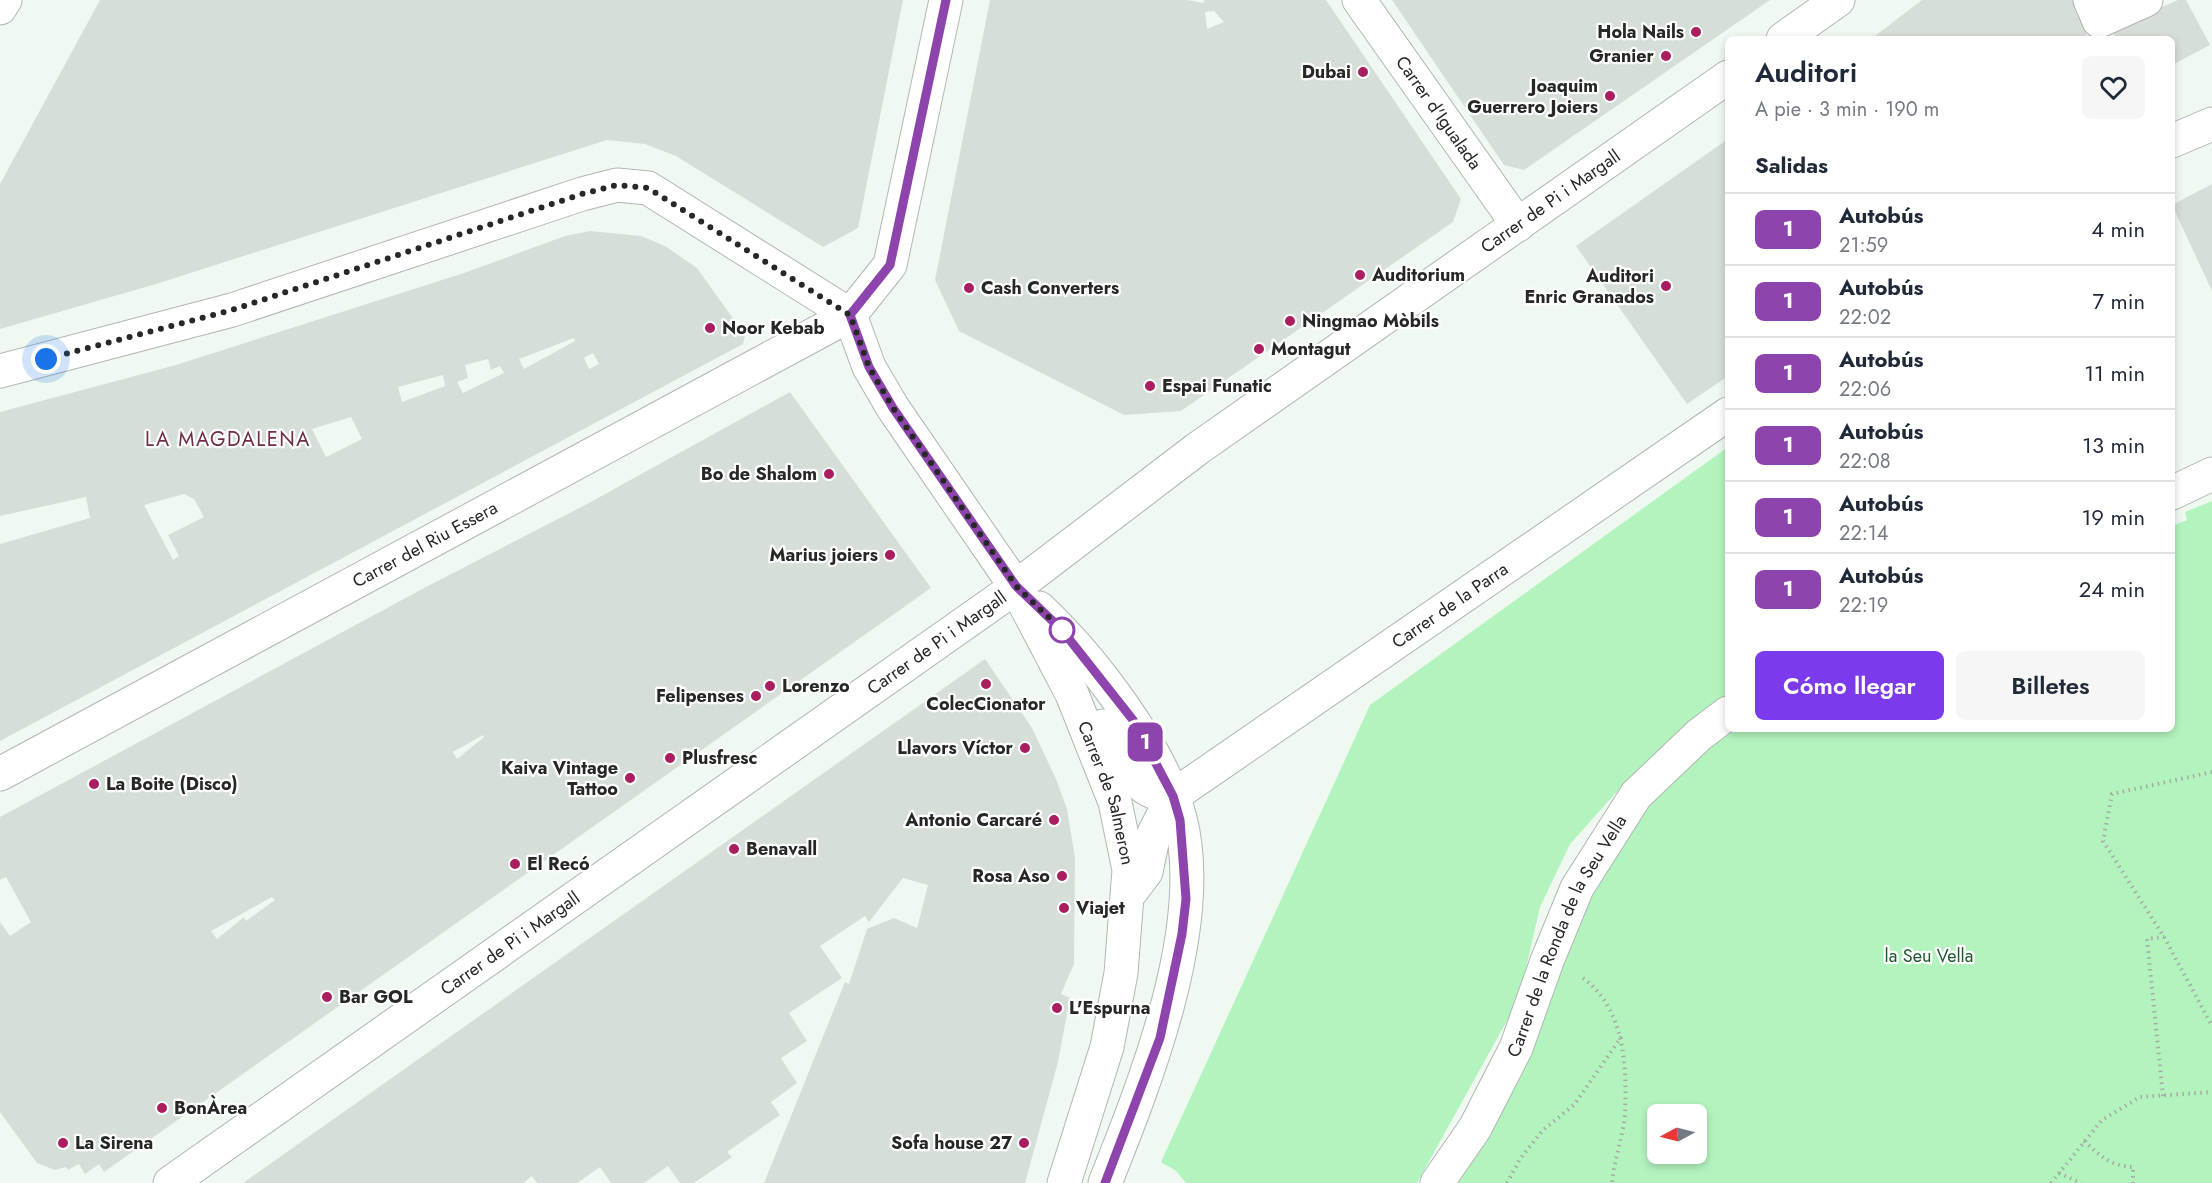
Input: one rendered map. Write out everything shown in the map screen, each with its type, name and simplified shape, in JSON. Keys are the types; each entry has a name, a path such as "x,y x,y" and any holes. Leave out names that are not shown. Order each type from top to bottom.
{"street":[{"path":"0,8 5,0"},
{"path":"850,315 890,265 946,0"},
{"name":"Carrer d'Igualada","path":"1359,0 1518,225"},
{"path":"1787,36 1838,0"},
{"path":"2094,10 2146,0"},
{"name":"Carrer de Pi i Margall","path":"170,1183 1016,586 1197,449 1725,79"},
{"path":"2175,140 2212,124"},
{"path":"0,371 232,310 582,194 617,185 648,188 850,315 869,367 893,408 1016,586"},
{"name":"Carrer del Riu Essera","path":"0,774 850,315"},
{"name":"Carrer de la Parra","path":"1173,796 1725,416"},
{"path":"2175,492 2212,474"},
{"name":"Carrer de Salmeron","path":"1016,586 1072,694 1115,802 1130,870 1121,973 1107,1047 1064,1183"},
{"name":"Carrer de Salmeron","path":"1016,586 1062,630 1133,720 1173,796 1180,820 1185,862 1186,899 1182,934 1160,1038 1104,1183"},
{"name":"Carrer de Salmeron","path":"1072,694 1105,728 1138,784 1157,796 1173,796"},
{"name":"Carrer de la Ronda de la Seu Vella","path":"1437,1183 1475,1128 1516,1048 1547,961 1577,888 1636,795 1699,735 1725,715"},
{"name":"Carrer de Salmeron","path":"1104,1183 1095,1161 1137,1005 1142,962 1127,908 1146,872 1154,833 1173,796"}],"path":[{"path":"2212,772 2112,794 2103,841 2164,937 2212,1026"},
{"path":"2163,1096 2147,939 2164,937"},
{"path":"1547,961 1581,976 1594,986 1608,1005 1622,1036 1624,1115 1612,1183"},
{"path":"1507,1183 1520,1159 1543,1131 1574,1105 1622,1036"},
{"path":"2051,1183 2102,1120 2140,1097 2212,1092"},
{"path":"2084,1141 2102,1158 2117,1166 2133,1167 2133,1183"},
{"path":"2059,1173 2081,1183"}],"green space":[{"path":"1725,449 1725,698 1687,725 1622,786 1570,844 1540,907 1519,999 1417,1183 1186,1183 1176,1171 1161,1162 1370,705"},
{"name":"la Seu Vella","path":"2212,501 2212,1183 1449,1183 1586,893 1632,819 1725,732 2175,732 2175,525 2187,520 2185,512"}],"building":[{"path":"100,0 903,0 858,228 823,247 676,156 645,144 607,140 156,284 0,329 0,184"},
{"path":"990,0 1187,0 1204,3 1204,0 1326,0 1461,199 1453,222 1181,411 1124,415 959,331 935,280","holes":["1214,11 1224,22 1207,29 1205,12"]},
{"path":"1392,0 1770,0 1524,170 1504,165"},
{"path":"1922,0 2074,0 2087,36 1875,36"},
{"path":"2178,0 2186,0 2210,45 2175,63 2175,36 2115,36 2112,29"},
{"name":"Auditori Enric Granados","path":"1725,141 1725,378 1687,404 1576,246"},
{"path":"2212,184 2212,291 2175,211 2175,203"},
{"path":"590,231 641,236 665,246 697,268 745,335 743,344 0,741 0,544 90,518 86,497 0,516 0,412 176,365 464,273 565,236","holes":["574,338 575,341 524,369 519,359","593,353 599,364 589,369 584,358","488,359 491,370 500,366 504,373 463,393 457,382 468,378 465,365","443,375 445,386 402,402 398,387","351,417 362,439 326,457 312,429","184,494 194,499 204,517 168,535 179,556 173,560 144,505"]},
{"path":"790,392 931,588 104,1172 99,1164 85,1174 79,1164 68,1170 66,1167 55,1170 37,1163 0,1112 0,922 10,936 31,922 6,877 0,880 0,817 426,587 587,504","holes":["483,735 484,737 457,759 453,752","272,897 275,900 246,921 244,917 217,939 211,931"]},
{"path":"985,659 1032,728 1056,779 1067,809 1075,858 1074,964 1061,994 1070,998 1058,1062 1025,1183 764,1183 845,982 849,984 867,929 894,918 917,928 928,885 903,878 869,922 865,916 820,946 842,978 789,1013 807,1041 781,1058 797,1083 771,1102 780,1115 727,1152 732,1157 694,1183 680,1183 668,1166 644,1183 611,1183 600,1167 577,1183 537,1183 532,1176 523,1183 243,1183"}],"bus line":[{"name":"1","path":"946,0 890,265 850,315 869,367 893,408 1016,586 1062,630 1133,720 1173,796 1180,820 1185,862 1186,899 1182,934 1160,1038 1105,1183"}],"place":[{"name":"Hola Nails","path":"1696,32"},
{"name":"Granier","path":"1666,56"},
{"name":"Dubai","path":"1363,72"},
{"name":"Joaquim Guerrero Joiers","path":"1610,96"},
{"name":"Auditorium","path":"1360,275"},
{"name":"Auditori Enric Granados","path":"1666,286"},
{"name":"Cash Converters","path":"969,288"},
{"name":"Ningmao Mòbils","path":"1290,321"},
{"name":"Noor Kebab","path":"710,328"},
{"name":"Montagut","path":"1259,349"},
{"name":"Espai Funatic","path":"1150,386"},
{"name":"Bo de Shalom","path":"829,474"},
{"name":"Marius joiers","path":"890,555"},
{"name":"ColecCionator","path":"986,684"},
{"name":"Lorenzo","path":"770,686"},
{"name":"Felipenses","path":"756,696"},
{"name":"Llavors Víctor","path":"1025,748"},
{"name":"Plusfresc","path":"670,758"},
{"name":"Kaiva Vintage Tattoo","path":"630,778"},
{"name":"La Boite (Disco)","path":"94,784"},
{"name":"Antonio Carcaré","path":"1054,820"},
{"name":"Benavall","path":"734,849"},
{"name":"El Recó","path":"515,864"},
{"name":"Rosa Aso","path":"1062,876"},
{"name":"Viajet","path":"1064,908"},
{"name":"Bar GOL","path":"327,997"},
{"name":"L'Espurna","path":"1057,1008"},
{"name":"BonÀrea","path":"162,1108"},
{"name":"La Sirena","path":"63,1143"},
{"name":"Sofa house 27","path":"1024,1143"}],"district":[{"name":"LA MAGDALENA","path":"228,439"}],"route":[{"path":"46,359 232,310 582,194 617,185 648,188 779,268 850,315 869,367 893,408 1016,586 1062,630"}]}
